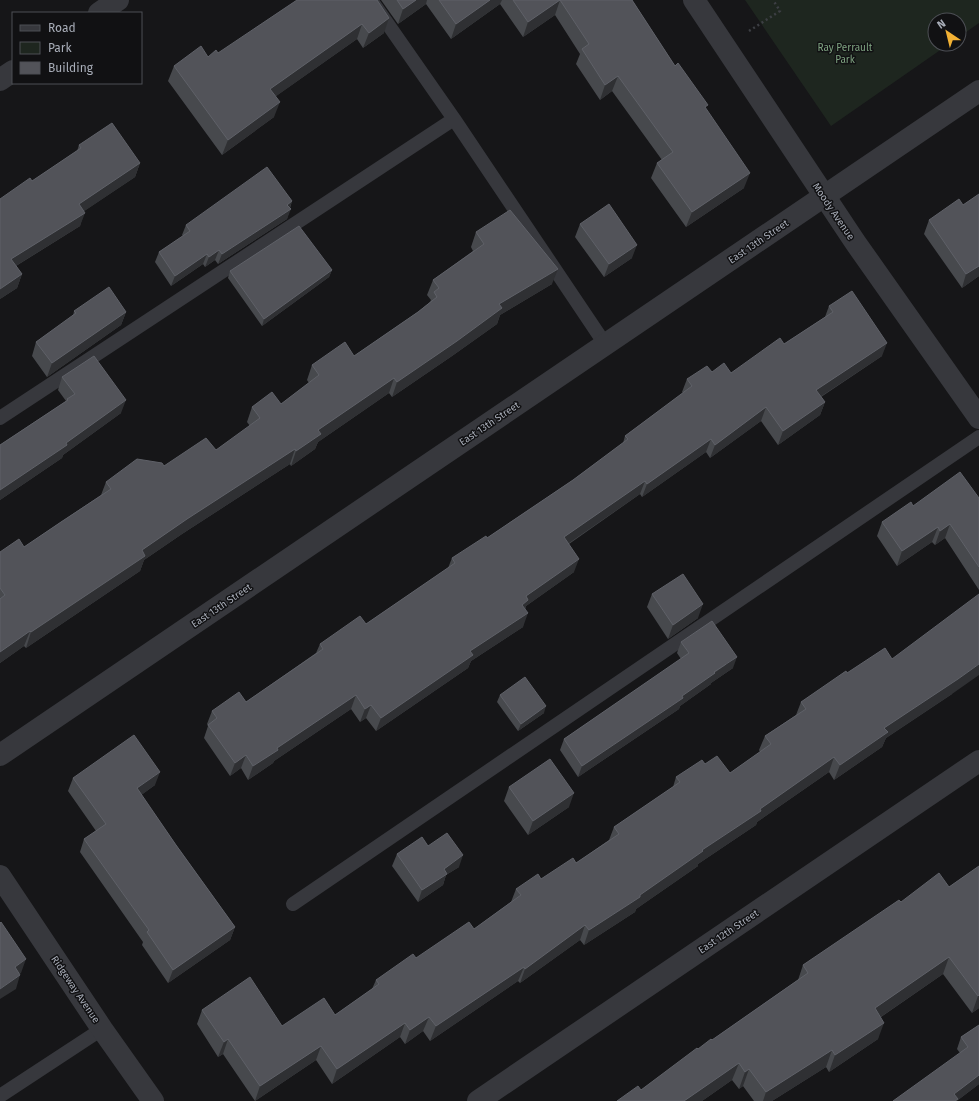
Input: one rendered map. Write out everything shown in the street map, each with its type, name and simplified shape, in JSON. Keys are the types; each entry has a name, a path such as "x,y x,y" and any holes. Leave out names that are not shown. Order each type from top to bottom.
{"street":[{"path":"100,12 118,0"},
{"name":"Moody Avenue","path":"694,0 824,196 979,418"},
{"path":"0,80 12,72"},
{"name":"East 13th Street","path":"0,755 979,91"},
{"name":"East 12th Street","path":"478,1101 979,761"},
{"name":"Ridgeway Avenue","path":"0,876 153,1101"}],"lane":[{"path":"371,0 454,119 605,344"},
{"path":"0,418 454,119"},
{"path":"293,904 979,437"},
{"path":"0,1096 102,1028"}],"path":[{"path":"745,33 780,11 773,0"}],"green space":[{"name":"Ray Perrault Park","path":"745,0 979,0 979,23 967,31 967,12 927,12 927,52 937,52 831,126"}],"building":[{"path":"297,0 377,0 389,18 369,33 362,24 270,89 280,102 228,140 174,66 201,46 208,57 216,50 218,53"},
{"path":"397,0 416,0 403,9"},
{"path":"439,0 490,0 456,24"},
{"path":"513,0 560,0 528,22"},
{"path":"560,0 632,0 675,66 678,63 708,105 705,107 750,173 692,212 657,163 673,152 618,76 605,85 582,49 589,44"},
{"path":"112,123 140,163 79,204 85,213 11,259 22,274 0,289 0,199 30,178 32,181 81,148 79,145"},
{"path":"267,167 292,201 287,205 291,209 222,254 219,250 209,257 207,254 175,276 159,252 190,231 186,225"},
{"path":"979,194 979,266 966,274 929,220 959,199 963,205"},
{"path":"609,204 637,245 609,264 580,224"},
{"path":"510,210 558,269 499,304 502,308 457,341 397,382 394,378 318,430 321,434 296,451 295,449 187,519 142,550 145,556 0,652 0,599 5,595 0,588 0,552 19,539 24,547 111,489 106,482 137,459 162,463 164,466 206,438 216,450 260,418 252,407 272,392 281,404 319,375 312,365 345,342 354,356 418,312 437,297 434,292 439,288 433,280 484,244 476,232"},
{"path":"299,226 332,270 264,319 230,271"},
{"path":"109,287 126,312 52,363 36,342 76,313 74,311"},
{"path":"852,291 887,343 816,390 825,402 783,431 766,407 715,445 711,439 647,484 645,481 564,537 579,559 526,596 528,600 522,605 528,613 470,651 473,655 381,718 371,705 365,709 356,695 253,766 246,755 235,763 208,725 217,718 212,711 239,692 246,702 323,649 320,644 360,616 366,624 455,563 452,558 486,536 487,538 573,480 628,439 625,436 692,386 687,379 707,366 712,372 724,363 731,373 780,338 784,344 833,312 829,306"},
{"path":"94,356 126,400 66,443 67,445 0,490 0,445 75,394 62,377"},
{"path":"960,472 979,498 979,567 950,524 940,531 938,527 902,551 882,522 911,502 913,506"},
{"path":"683,574 703,604 673,625 652,594"},
{"path":"979,594 979,664 884,728 888,732 840,765 834,757 760,809 761,811 702,850 703,851 640,895 640,897 589,930 585,925 525,969 524,967 436,1026 429,1017 410,1030 405,1023 337,1069 321,1046 260,1086 228,1039 224,1042 202,1010 250,977 282,1026 324,998 335,1015 379,984 376,980 413,954 416,958 469,922 474,929 521,895 516,889 538,874 541,879 573,858 576,863 619,834 614,827 680,782 676,777 702,760 705,764 717,756 730,773 771,744 765,736 806,709 801,702 846,671 847,673 885,648 892,659"},
{"path":"712,621 737,657 682,696 683,698 582,766 564,739 689,653 681,642"},
{"path":"525,677 546,706 521,724 500,695"},
{"path":"134,735 160,772 137,788 235,927 173,970 147,932 149,930 84,839 106,824 73,778"},
{"path":"550,759 574,793 533,821 509,787"},
{"path":"447,833 463,855 444,869 447,874 422,890 397,854 422,837 428,846"},
{"path":"979,866 978,996 949,957 875,1008 884,1023 835,1055 832,1050 766,1092 749,1069 745,1072 739,1063 684,1101 617,1101 638,1086 641,1090 697,1048 698,1049 711,1039 712,1040 808,973 803,965 899,900 901,902 939,873 949,887"},
{"path":"1,922 26,959 15,967 20,975 0,989 0,923"},
{"path":"979,1025 979,1075 954,1094 958,1099 955,1101 893,1101 968,1047 961,1037"}]}
